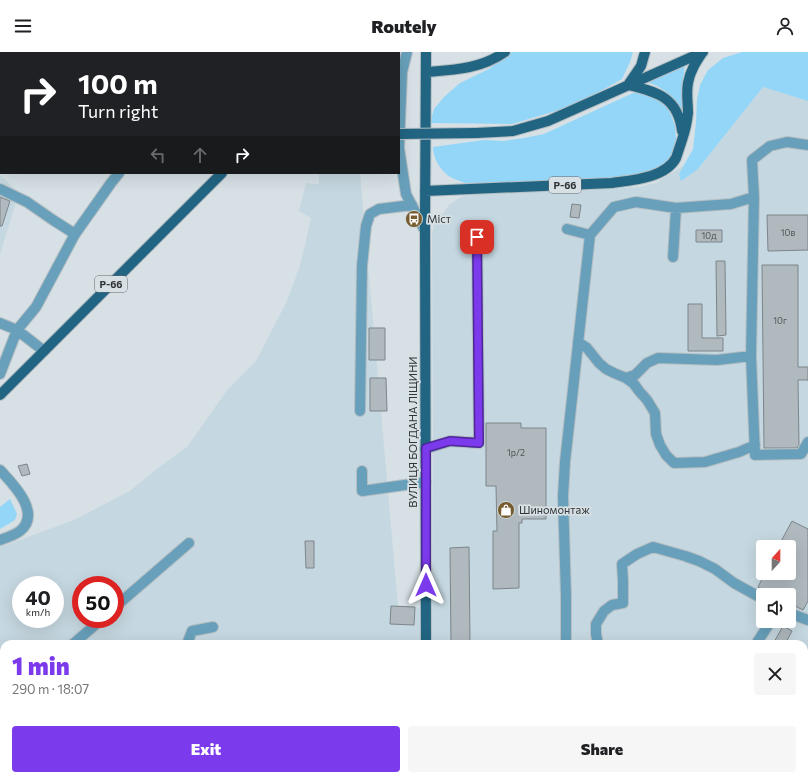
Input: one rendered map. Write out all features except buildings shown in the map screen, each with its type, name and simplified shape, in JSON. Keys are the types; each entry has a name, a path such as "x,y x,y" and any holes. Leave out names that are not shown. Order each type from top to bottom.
{"main road":[{"path":"426,52 426,72 458,70 472,67 486,63 504,52"},
{"path":"628,85 640,66 646,52"},
{"path":"400,134 513,131 548,121 703,52"},
{"path":"683,138 688,115 688,83 694,65 703,52"},
{"name":"ВУЛИЦЯ БОГДАНА ЛІЩИНИ","path":"426,72 426,640"},
{"path":"628,85 650,91 665,98 677,113 681,122 683,138"},
{"name":"Р-66","path":"425,191 612,183 643,178 659,172 667,167 675,159 683,138"},
{"name":"Р-66","path":"0,395 221,174"}],"street":[{"path":"400,123 402,72 407,52"},
{"path":"808,145 787,142 770,146 752,160 754,197 751,356 755,455 801,454 808,442"},
{"path":"400,155 406,194 425,231"},
{"path":"0,374 17,330 36,307 75,234 118,174"},
{"path":"0,189 27,202 75,234"},
{"path":"566,640 563,496 565,462 590,235 614,206 636,202 676,208 731,204 754,197"},
{"path":"360,411 362,266 366,226 370,214 379,209 412,205"},
{"path":"673,257 676,208"},
{"path":"567,229 590,235"},
{"path":"426,448 450,441 479,443 477,237"},
{"path":"0,323 17,330 44,351"},
{"path":"578,342 587,348 606,369 626,378 634,384 647,400 655,413 656,434 660,445 674,464 705,462 739,452 755,445"},
{"path":"626,378 635,375 647,363 658,358 718,360 751,356"},
{"path":"0,470 23,498 27,508 28,518 25,525 19,532 0,540"},
{"path":"362,471 362,491 426,482"},
{"path":"124,600 189,543"},
{"path":"597,640 596,624 604,610 612,605 623,603 622,564 637,554 653,547 699,561 715,569 734,583 756,595"},
{"path":"796,616 808,620"},
{"path":"189,640 192,631 213,627"},
{"path":"78,640 92,628"},
{"path":"759,640 766,628"}],"shaded area":[{"path":"512,52 633,52 622,79 592,96 559,110 512,124 430,123 434,109 444,97 460,83 489,69"},
{"path":"742,52 808,52 808,101 763,87 698,169 681,181 679,174 693,149 697,100 700,85 708,70 723,58"},
{"path":"685,66 683,79 684,115 669,94 654,84 647,82"},
{"path":"763,87 808,101 808,640 432,640 432,234 434,225 450,204 461,197 476,193 639,187 656,183 683,166 697,161 698,169"},
{"path":"633,93 638,93 659,100 667,107 675,126 675,152 663,167 656,171 614,181 465,183 446,174 438,164 434,155 433,147 484,140 503,141 544,134"},
{"path":"319,174 360,174 398,606 421,608 420,640 0,640 0,546 74,520 130,491 187,447 228,389 256,361 287,301 299,269 311,218 299,211 306,183 319,184"},
{"path":"0,175 19,193 0,254"},
{"path":"10,499 17,514 15,520 0,529 0,507"}],"place":[{"name":"Міст","path":"414,219"},
{"name":"Шиномонтаж","path":"506,510"}],"route":[{"path":"426,585 426,448 450,441 479,443 477,237"}]}
